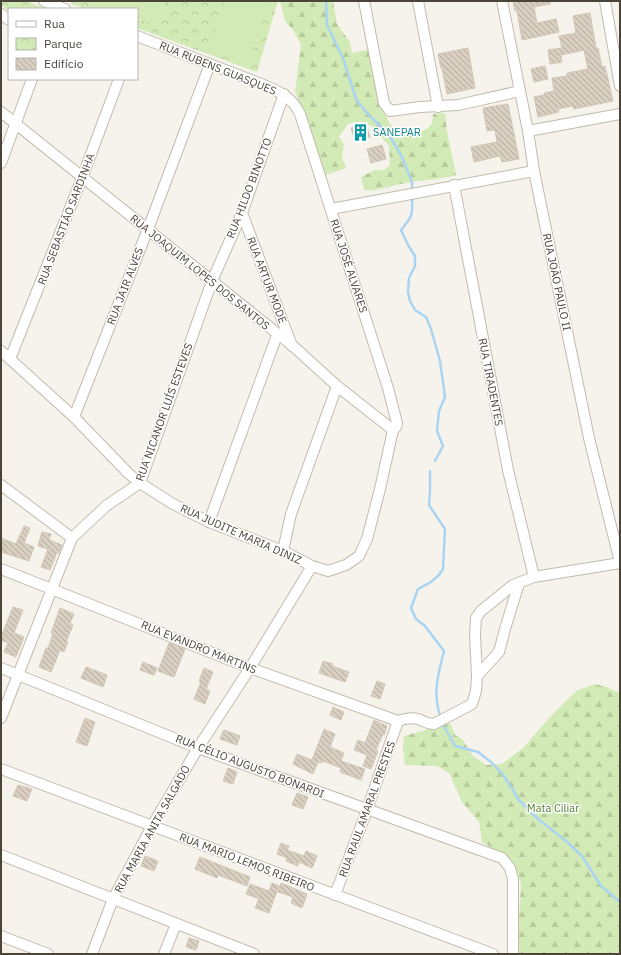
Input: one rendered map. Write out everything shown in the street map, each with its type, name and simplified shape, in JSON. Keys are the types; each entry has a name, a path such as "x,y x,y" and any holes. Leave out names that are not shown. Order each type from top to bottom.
{"street":[{"path":"44,1 62,7"},
{"path":"364,1 384,103 390,111 393,112 471,103 520,91"},
{"path":"418,1 438,107"},
{"name":"RUA JOÃO PAULO II","path":"502,1 528,131 534,171 589,438 620,562"},
{"path":"606,1 620,86"},
{"name":"RUA RUBENS GUASQUES","path":"138,36 264,84 284,94 296,105"},
{"name":"RUA JAIR ALVES","path":"74,417 148,229 210,64"},
{"path":"1,163 32,80"},
{"name":"RUA SEBASTIÃO SARDINHA","path":"10,359 82,178 119,80"},
{"name":"RUA HILDO BINOTTO","path":"212,281 242,213 284,94"},
{"name":"RUA JOSÉ ALVARES","path":"296,105 331,209 398,423 395,429 367,539 359,556 346,565"},
{"name":"RUA JOAQUIM LOPES DOS SANTOS","path":"1,112 292,346 337,386 395,429"},
{"path":"528,131 620,114"},
{"path":"331,209 534,171"},
{"name":"RUA TIRADENTES","path":"454,185 508,470 534,577"},
{"name":"RUA ARTUR MODE","path":"242,213 292,346"},
{"name":"RUA NICANOR LUÍS ESTEVES","path":"1,718 72,538 106,506 140,483 212,281"},
{"path":"209,522 277,334"},
{"name":"RUA JUDITE MARIA DINIZ","path":"1,351 74,417 128,473 140,483 173,504 209,522 283,551 312,566 328,571 346,565"},
{"path":"283,551 291,514 337,386"},
{"path":"1,485 72,538"},
{"path":"398,721 417,719 426,724 434,724 472,704 476,691 477,676 475,635 476,618 481,611 513,585 534,577 620,562"},
{"name":"RUA MARIA ANITA SALGADO","path":"92,954 113,899 152,826 198,748 250,668 312,566"},
{"name":"RUA EVANDRO MARTINS","path":"1,569 250,668 398,721"},
{"path":"477,676 499,652 504,629 519,583"},
{"name":"RUA CÉLIO AUGUSTO BONARDI","path":"1,668 198,748 502,858 510,868 513,879 513,954"},
{"name":"RUA RAUL AMARAL PRESTES","path":"335,895 398,721"},
{"name":"RUA MARIO LEMOS RIBEIRO","path":"1,769 493,954"},
{"path":"1,855 176,924 237,951 254,954"},
{"path":"164,954 176,924"},
{"path":"1,936 48,954"}],"green space":[{"path":"1,1 25,1 45,8 8,8 8,10 1,5"},
{"path":"72,1 278,1 257,72 138,28 138,8 83,8 71,4"},
{"path":"91,1 166,1 157,26 138,18 138,8 109,8"},
{"path":"225,1 269,1 248,64 208,51"},
{"path":"280,1 333,1 337,24 350,42 352,53 371,49 376,84 382,107 392,127 400,137 411,135 428,128 432,124 433,114 445,113 456,175 396,185 378,190 364,190 361,177 375,170 384,170 390,165 389,146 373,127 361,121 348,124 339,137 344,144 342,157 346,168 326,175 295,91 301,45 294,31 285,21"},
{"name":"Mata Ciliar","path":"595,684 620,693 620,954 517,954 521,884 516,867 508,857 482,842 479,822 462,802 449,773 437,766 405,765 403,748 404,736 450,723 455,735 463,740 473,756 486,765 502,764 523,748 550,717 578,690"}],"building":[{"path":"513,1 550,1 550,4 534,7 537,23 556,19 559,32 522,40 517,11 515,11"},
{"path":"590,13 596,48 598,48 602,67 605,66 613,101 574,109 573,106 558,109 559,112 538,117 534,97 554,91 552,78 567,76 567,73 588,69 584,50 561,55 562,62 550,64 548,50 562,48 559,36 576,33 573,16"},
{"path":"468,48 475,88 447,94 438,54"},
{"path":"545,66 548,79 534,82 531,69"},
{"path":"508,104 519,159 502,162 500,156 474,162 471,147 497,142 495,130 487,131 483,108"},
{"name":"SANEPAR","path":"366,124 370,137 355,141 351,128"},
{"path":"382,145 386,159 371,163 367,149"},
{"path":"24,526 30,528 24,543 34,547 29,561 1,552 1,538 16,544"},
{"path":"42,532 51,534 49,540 62,545 59,553 57,552 50,570 41,567 48,549 38,546"},
{"path":"13,607 23,610 14,633 24,637 16,657 4,652 8,643 1,640"},
{"path":"60,608 74,614 70,623 73,625 66,642 68,642 64,652 60,650 51,672 39,667 53,634 51,633"},
{"path":"169,643 185,649 174,677 158,671"},
{"path":"323,661 349,672 345,682 319,673"},
{"path":"143,662 157,668 154,675 140,670"},
{"path":"86,667 107,675 103,687 81,678"},
{"path":"204,668 213,672 206,689 210,691 205,704 194,699 201,682 199,681"},
{"path":"377,681 385,684 380,699 371,696"},
{"path":"333,707 344,712 341,720 330,715"},
{"path":"85,718 95,722 87,746 76,742"},
{"path":"374,720 387,726 376,750 378,751 371,769 363,766 367,755 354,750 358,740 365,743"},
{"path":"324,729 335,734 330,747 344,753 341,761 365,769 361,780 340,772 341,768 323,761 322,763 318,762 313,774 293,764 297,754 312,760"},
{"path":"224,730 240,736 237,745 220,739"},
{"path":"228,768 237,772 233,784 223,781"},
{"path":"18,785 32,789 27,801 13,796"},
{"path":"297,793 308,797 303,809 292,805"},
{"path":"281,843 289,846 287,850 304,856 306,851 317,856 312,868 299,862 298,866 286,861 287,858 277,854"},
{"path":"145,856 158,861 154,871 141,866"},
{"path":"200,857 250,877 247,886 218,875 217,878 195,869"},
{"path":"272,883 279,886 269,913 255,908 259,899 246,894 250,884 269,891"},
{"path":"281,883 307,894 302,908 291,903 293,897 278,892"},
{"path":"189,938 199,941 196,950 186,947"}],"waterway":[{"path":"326,1 327,25 343,58 356,99 366,112 389,135 401,155 406,167 412,182 412,192"},
{"path":"412,197 411,215 408,222 401,230 415,256 415,266 409,278 408,292 410,301 415,310 426,317 431,329 440,361 445,397 439,411 437,431 443,446 435,461"},
{"path":"430,471 429,505 445,529 443,569 431,582 418,589 411,608 416,619 425,626 444,651 438,676 436,693 441,718"},
{"path":"442,723 455,746 478,752 491,762 504,776 519,800 538,819 582,856 601,886 619,901"}],"place":[{"name":"SANEPAR","path":"360,132"}]}
